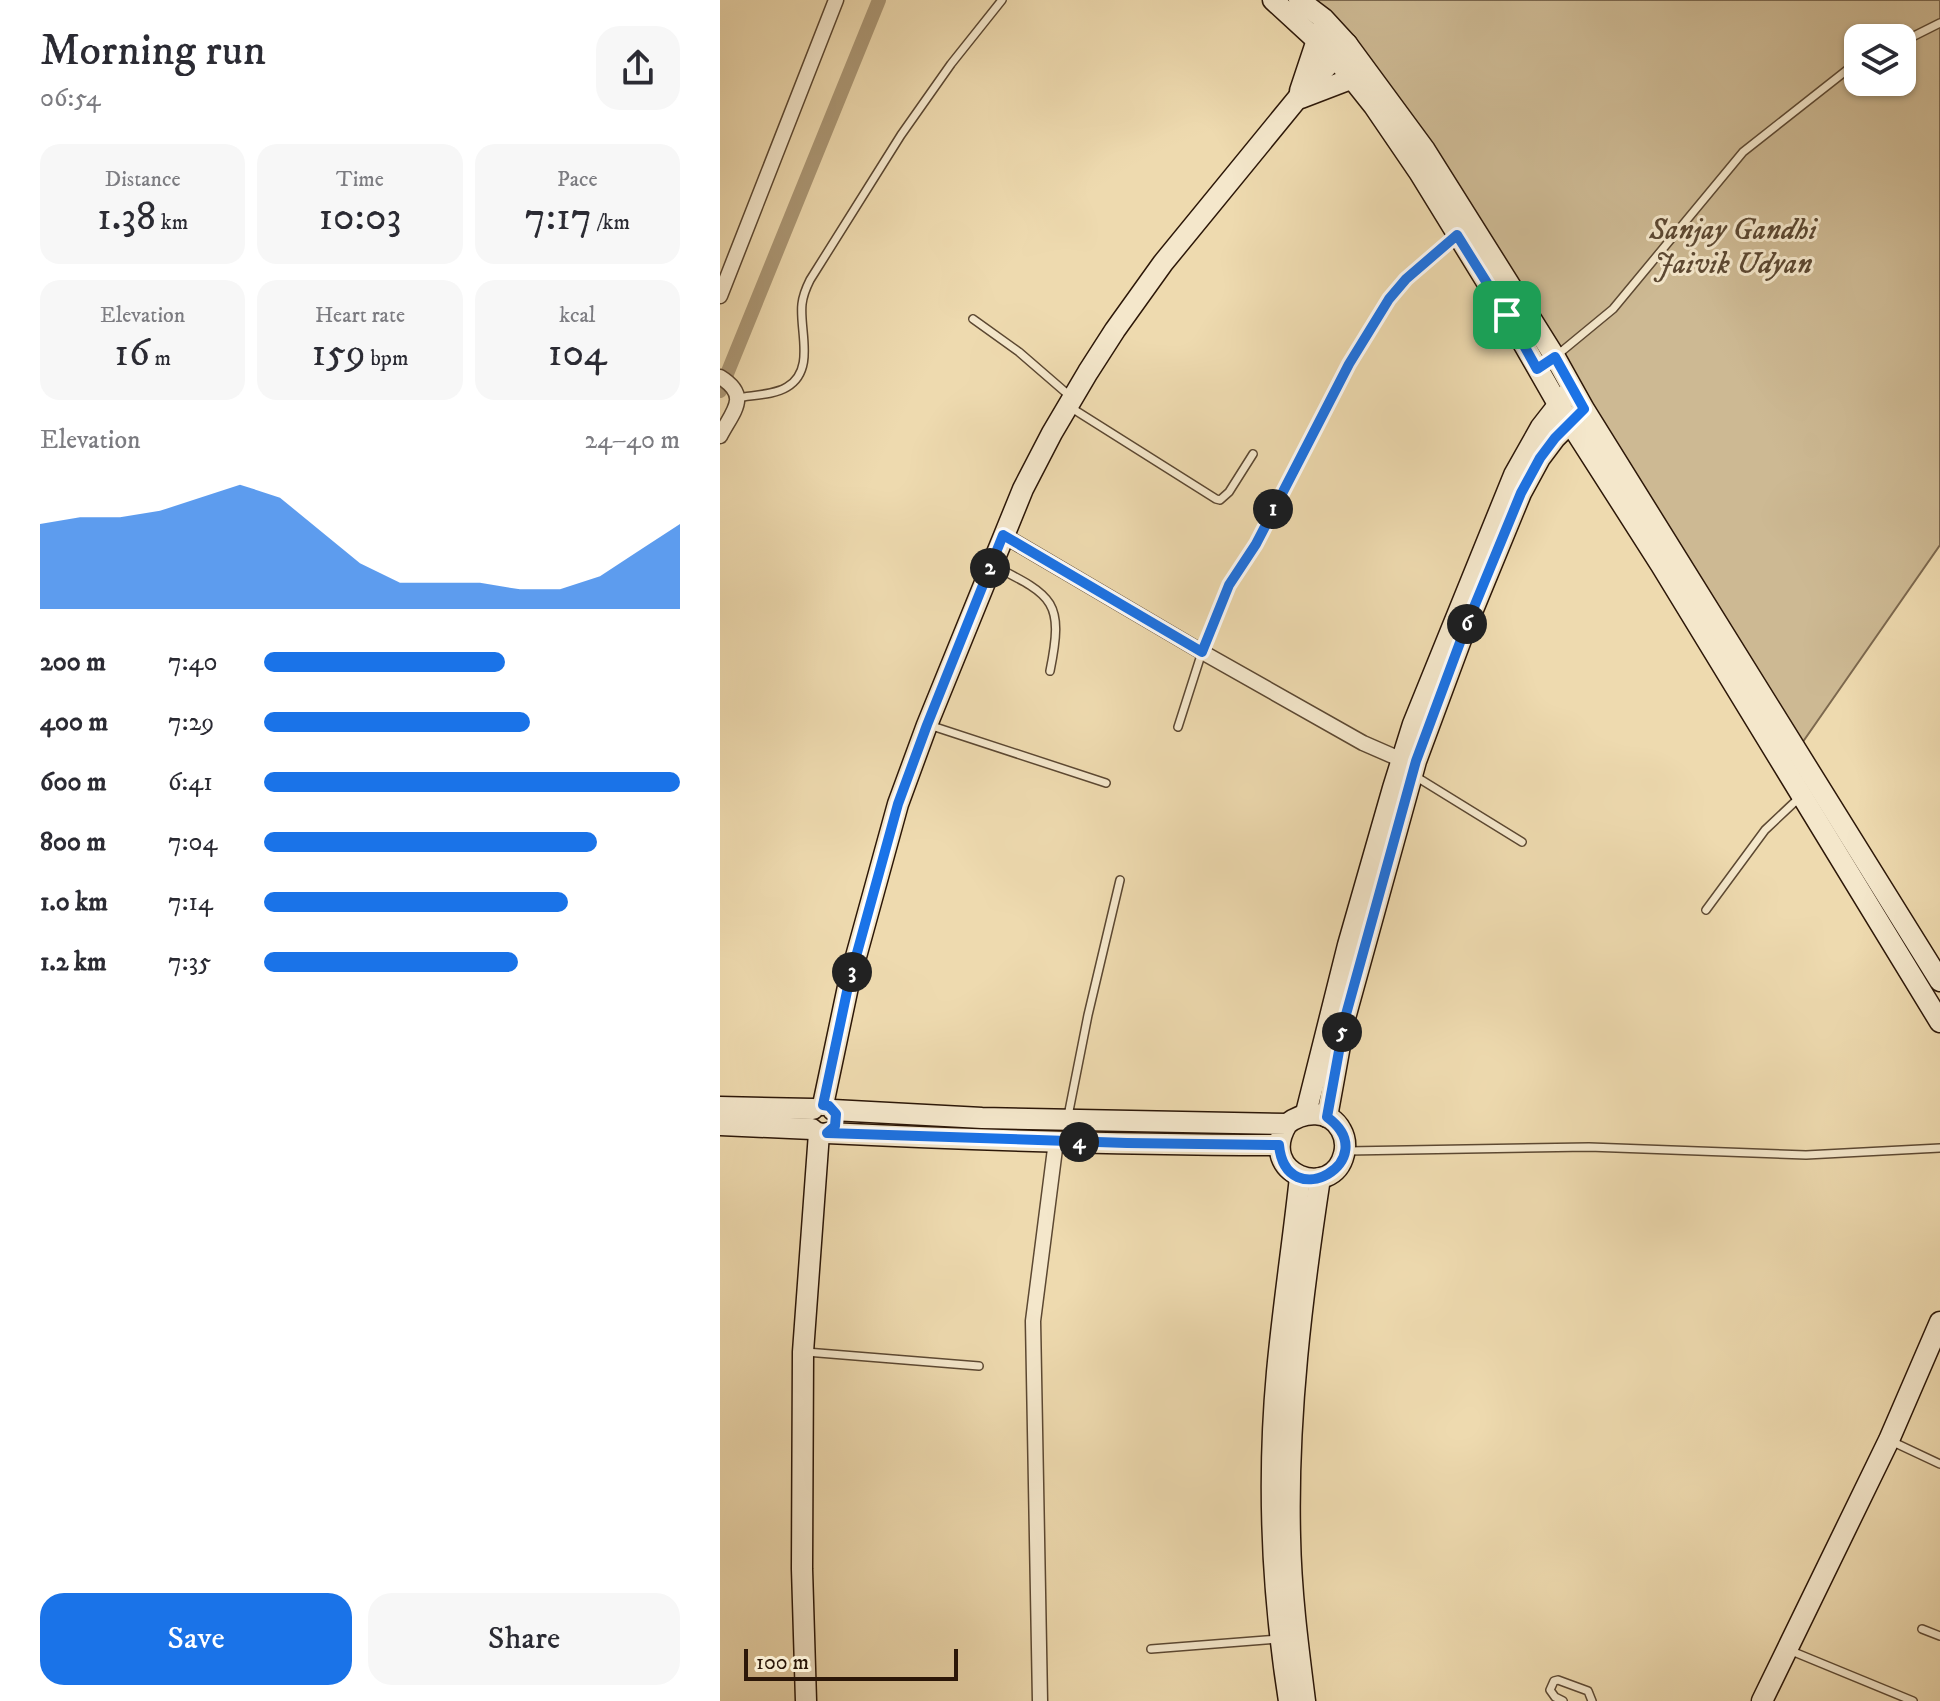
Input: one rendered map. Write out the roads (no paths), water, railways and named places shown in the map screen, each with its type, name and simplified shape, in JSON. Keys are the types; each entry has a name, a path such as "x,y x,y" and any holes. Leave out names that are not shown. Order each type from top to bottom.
{"street":[{"path":"720,296 836,0"},
{"path":"1273,0 1317,40 1341,50"},
{"path":"1299,0 1324,19 1360,76 1425,150 1555,357 1572,389 1577,416 1661,565 1940,1022"},
{"path":"1297,99 1324,19"},
{"path":"806,1701 802,1569 803,1352 821,1120 853,967 898,804 1003,535 1023,489 1070,402 1115,330 1163,263 1341,50"},
{"path":"1297,99 1360,76"},
{"path":"1360,76 1374,106 1419,172 1558,404 1577,416 1940,981"},
{"path":"720,436 737,404 729,386"},
{"path":"1327,1117 1345,1018 1407,767 1436,666 1514,475 1541,427 1572,389"},
{"path":"1306,1113 1348,945 1407,767 1521,493 1540,458 1577,416"},
{"path":"1003,535 1407,767"},
{"path":"720,1107 821,1120 1056,1141 1279,1145"},
{"path":"1306,1113 1327,1117 1342,1131 1345,1151 1342,1160 1329,1175 1310,1178 1291,1172 1280,1155 1281,1134 1287,1124 1306,1113"},
{"path":"720,1125 982,1118 1287,1124"},
{"path":"1040,1701 1033,1321 1056,1141"},
{"path":"1289,1701 1279,1639 1272,1489 1274,1431 1277,1372 1310,1178"},
{"path":"1305,1701 1295,1622 1290,1484 1310,1178"},
{"path":"1762,1701 1889,1440 1940,1322"}],"lane":[{"path":"729,386 781,390 796,380 804,358 802,302 810,280 901,135 951,64 1002,0"},
{"path":"1916,35 1940,23"},
{"path":"1537,369 1613,309 1743,152 1844,72"},
{"path":"1178,727 1202,652 1229,585 1256,544 1349,364 1389,299 1406,279 1457,235"},
{"path":"973,319 1019,352 1070,402 1216,499 1220,500 1229,492 1253,454"},
{"path":"992,565 1034,588 1053,608 1057,636 1050,671"},
{"path":"927,725 1106,783"},
{"path":"1407,767 1522,842"},
{"path":"1706,910 1765,830 1802,795"},
{"path":"1068,1120 1088,1015 1120,880"},
{"path":"1345,1151 1589,1147 1806,1155 1940,1148"},
{"path":"803,1352 979,1366"},
{"path":"1889,1440 1940,1464"},
{"path":"1922,1629 1940,1636"},
{"path":"1151,1649 1279,1639"},
{"path":"1787,1649 1913,1701"},
{"path":"1563,1701 1551,1694 1554,1681 1563,1681 1588,1691 1592,1701"},
{"path":"1883,1701 1888,1691"}],"waterway":[{"path":"720,391 879,0"}],"park label":[{"name":"Sanjay Gandhi Jaivik Udyan","path":"1733,247"}]}
